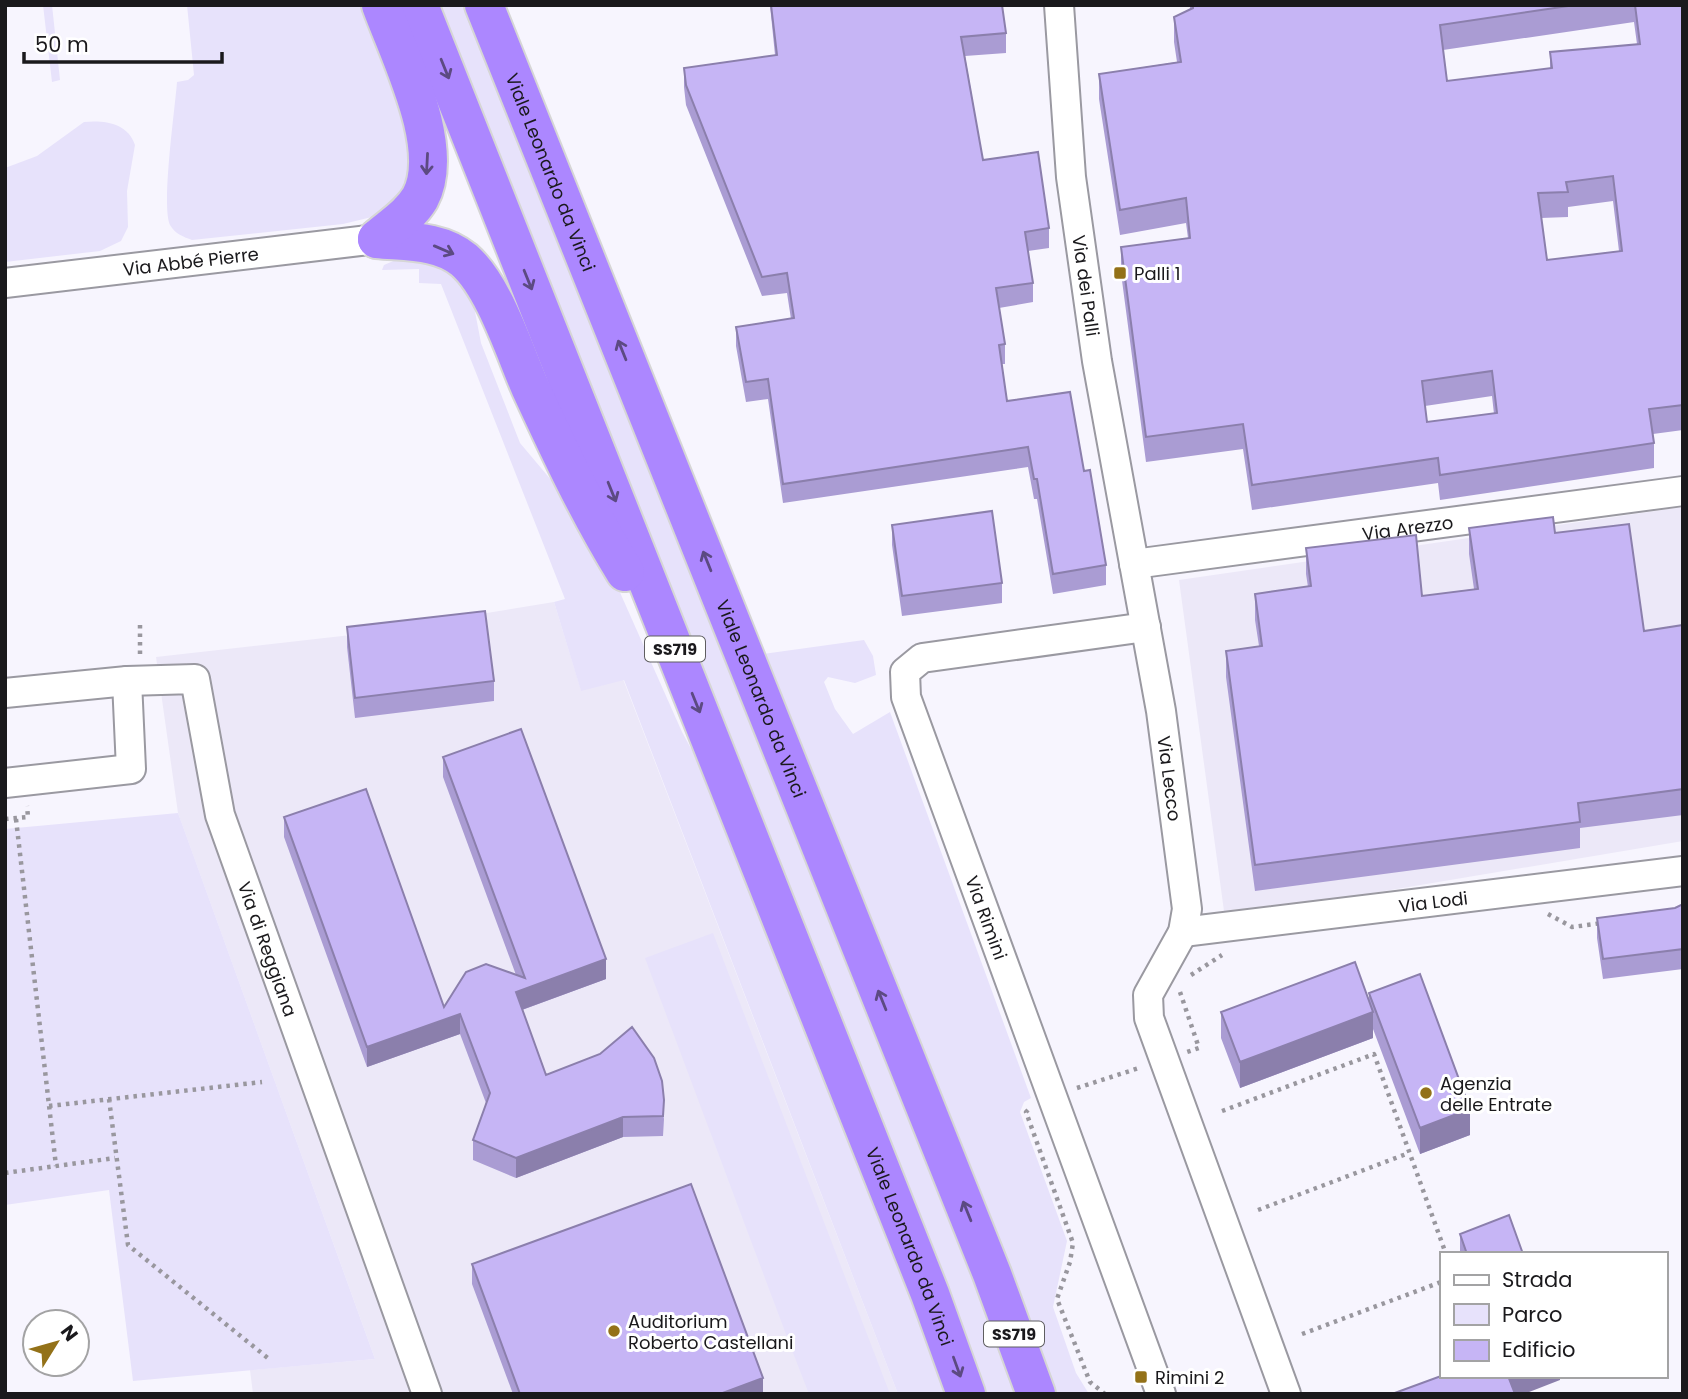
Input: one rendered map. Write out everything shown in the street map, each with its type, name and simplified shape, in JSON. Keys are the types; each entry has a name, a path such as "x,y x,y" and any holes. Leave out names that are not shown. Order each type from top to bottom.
{"highway":[{"path":"377,239 412,209 422,195 428,152 425,129 381,5"},
{"name":"Viale Leonardo da Vinci","path":"419,5 679,658 966,1394"},
{"name":"Viale Leonardo da Vinci","path":"484,5 987,1262 1036,1394"},
{"path":"377,239 431,244 448,250 473,269 491,300 574,483 598,528 679,658"}],"street":[{"name":"Via dei Palli","path":"1059,5 1071,177 1097,361 1146,627"},
{"name":"Via Abbé Pierre","path":"5,283 377,239"},
{"name":"Via Arezzo","path":"1134,564 1683,491"},
{"name":"Via Lecco","path":"1146,627 1161,711 1186,909 1183,932"},
{"name":"Via Rimini","path":"1146,627 922,658 905,672 906,697 1161,1394"},
{"name":"Via di Reggiana","path":"5,693 127,681 195,679 220,815 427,1394"},
{"path":"5,783 131,769 127,681"},
{"name":"Via Lodi","path":"1183,932 1683,872"},
{"path":"1183,932 1148,995 1149,1018 1286,1394"}],"path":[{"path":"16,819 56,1166"},
{"path":"1538,912 1544,912 1572,928 1609,922"},
{"path":"1105,1394 1090,1382 1057,1299 1070,1262 1073,1242 1026,1112 1053,1095 1199,1048 1180,997 1180,983 1225,952"},
{"path":"1222,1111 1374,1054 1445,1252"},
{"path":"49,1106 262,1082"},
{"path":"109,1099 128,1245 269,1359"},
{"path":"1258,1210 1409,1153"},
{"path":"5,1173 115,1158"},
{"path":"1302,1334 1440,1282"}],"shaded area":[{"path":"1683,507 1683,841 1349,897 1224,911 1179,580"},
{"path":"554,602 581,690 623,679 898,1394 253,1394 250,1370 375,1359 178,813 156,657 351,635"}],"green space":[{"path":"43,5 52,5 60,80 52,82"},
{"path":"187,5 369,5 416,146 401,200 376,216 343,224 192,240 174,231 170,225 167,198 177,82 188,80 194,75"},
{"path":"431,5 467,5 1019,1394 984,1394"},
{"path":"84,122 99,122 121,128 132,138 135,145 127,191 128,227 121,241 100,251 5,262 5,168 37,156"},
{"path":"398,259 444,267 472,296 481,343 520,443 568,500 614,579 682,732 706,776 951,1394 898,1394 624,680 581,691 554,602 565,599 441,284 419,283 419,269 382,270 384,265"},
{"path":"864,640 873,656 876,675 855,683 828,677 824,682 835,709 853,734 890,712 1031,1098 1024,1102 1020,1112 1067,1241 1053,1307 1076,1373 1089,1394 1055,1394 943,1102 763,654"},
{"path":"178,813 375,1359 133,1381 109,1190 5,1205 5,829"},
{"path":"713,933 890,1394 809,1394 790,1345 645,958"}],"building":[{"path":"771,5 1002,5 1006,33 961,37 983,160 1038,152 1049,228 1025,232 1033,283 996,288 1005,344 999,345 1007,401 1070,392 1084,471 1090,470 1106,565 1053,574 1037,479 1034,479 1028,447 783,484 768,379 746,382 736,327 794,318 787,273 762,277 686,85 684,68 777,55"},
{"path":"1193,5 1575,5 1440,25 1447,81 1552,68 1550,52 1640,44 1635,5 1683,5 1683,405 1649,409 1654,443 1440,475 1438,458 1252,485 1243,424 1146,437 1121,247 1190,238 1186,198 1120,210 1099,74 1181,62 1174,17 1193,8","holes":["1613,176 1622,251 1547,260 1538,193 1568,192 1566,182","1492,371 1497,413 1427,422 1422,381"]},
{"path":"992,511 1002,583 902,596 892,525"},
{"path":"1553,517 1555,533 1629,524 1644,631 1683,625 1683,789 1578,803 1580,822 1255,865 1226,651 1262,646 1255,594 1311,586 1306,548 1416,535 1422,596 1478,589 1469,528"},
{"path":"485,611 494,681 355,698 347,627"},
{"path":"521,729 606,959 516,992 546,1075 600,1054 632,1027 654,1058 662,1081 664,1100 663,1116 623,1117 516,1158 473,1140 490,1093 460,1014 367,1047 284,817 366,789 444,1007 466,972 486,964 525,978 443,757"},
{"path":"1683,904 1683,949 1603,959 1597,918 1675,908"},
{"path":"1355,962 1373,1012 1240,1062 1221,1012"},
{"path":"1420,974 1470,1109 1420,1128 1369,993"},
{"name":"Auditorium Roberto Castellani","path":"691,1184 763,1378 720,1394 520,1394 472,1264"},
{"path":"1509,1215 1522,1252 1466,1252 1460,1234"},
{"path":"1440,1376 1509,1378 1515,1394 1392,1394"}],"place":[{"name":"Palli 1","path":"1120,273"},
{"name":"Agenzia delle Entrate","path":"1426,1093"},
{"name":"Auditorium Roberto Castellani","path":"614,1331"},
{"name":"Rimini 2","path":"1141,1377"}]}
